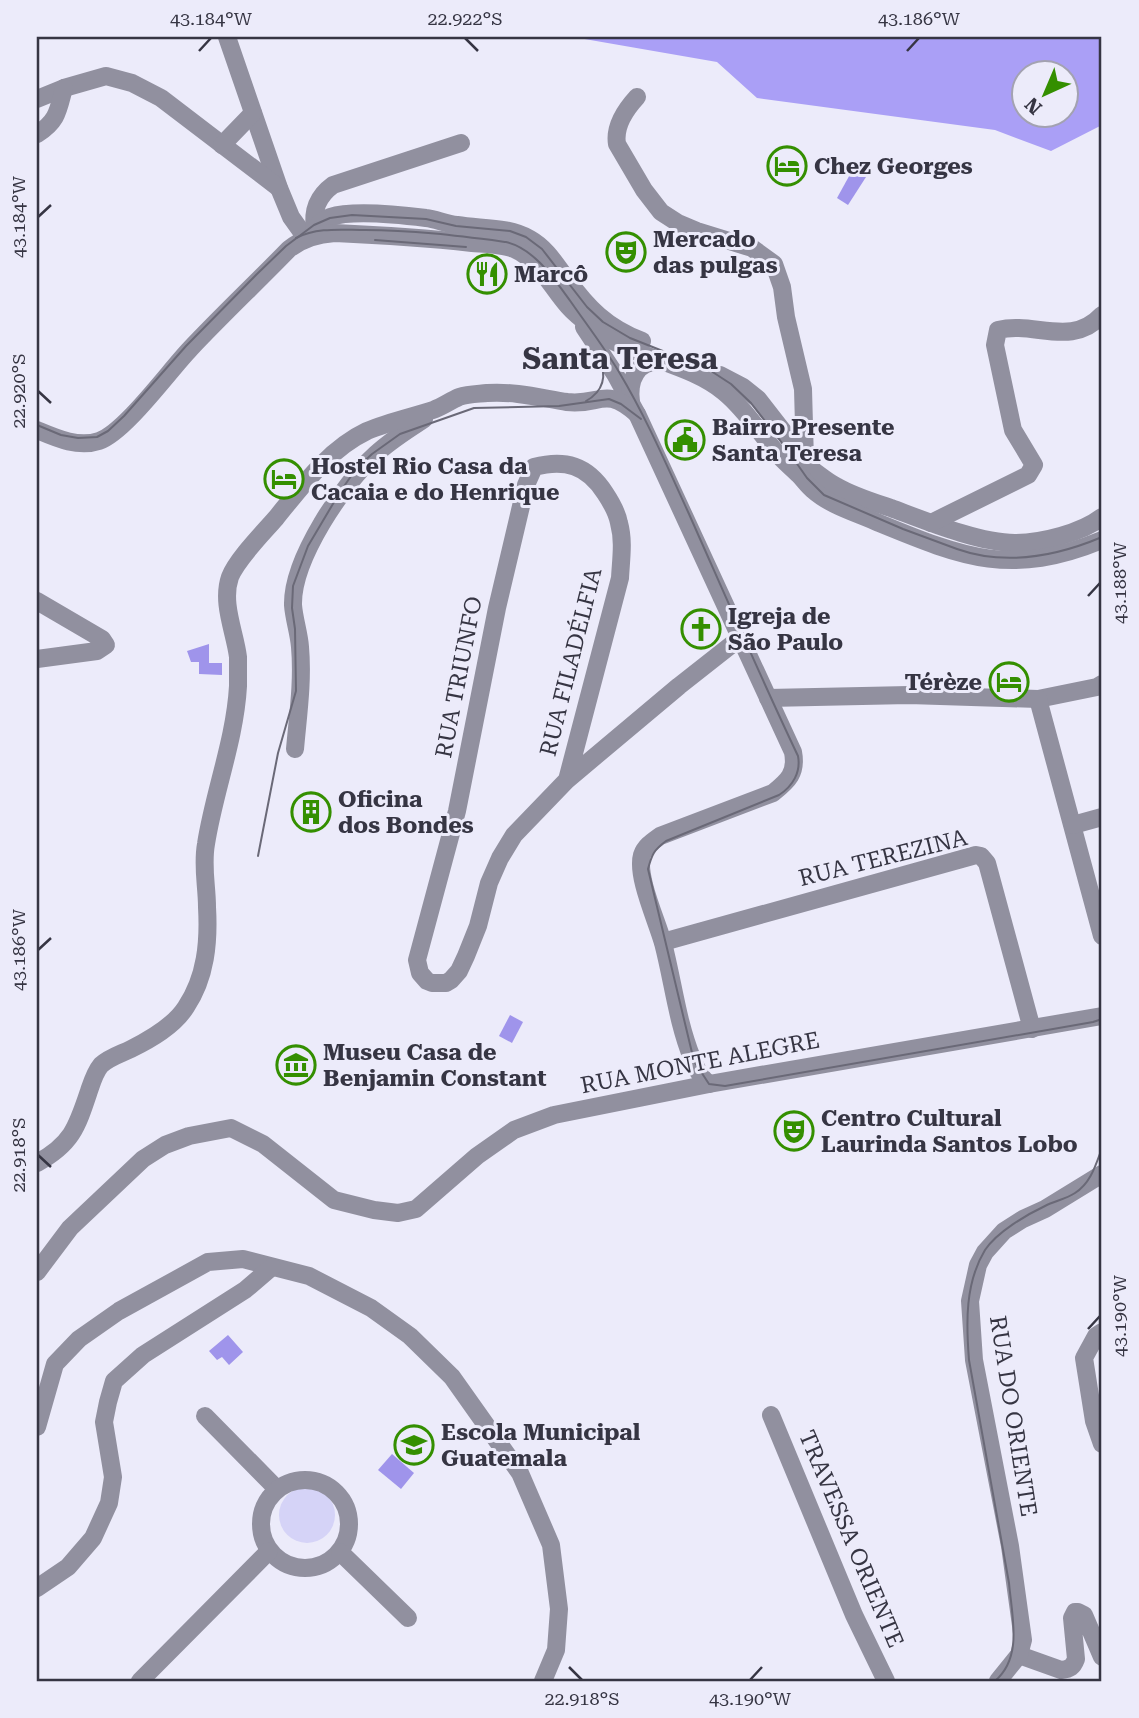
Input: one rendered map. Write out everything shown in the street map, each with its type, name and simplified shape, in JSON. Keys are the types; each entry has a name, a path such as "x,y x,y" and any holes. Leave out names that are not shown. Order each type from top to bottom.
{"street":[{"path":"227,37 291,217 311,234 428,238 509,247 528,258 568,306 597,345 634,409 793,752 795,764 792,774 772,793 660,836 649,843 642,854 641,871 663,942 681,1023 701,1078 709,1084"},
{"path":"37,99 106,76 132,83 161,98 279,188"},
{"path":"37,134 56,117 64,88"},
{"path":"637,97 626,108 615,137 644,190 661,212 696,231 752,248 774,264 782,287 786,317 803,389 803,469"},
{"path":"222,145 253,113"},
{"path":"311,234 317,205 332,185 461,143"},
{"path":"37,430 78,443 98,441 110,435 128,419 189,349 289,249 311,234 319,224 330,218 352,214 425,218 456,225 517,232 536,242 588,306 615,330 708,368 750,392 765,405 819,495 833,503 971,557 1036,560 1068,553 1102,540"},
{"path":"568,306 608,340 703,379 724,392 777,454 803,469 814,471 836,486 931,523 985,539 1017,543 1074,532 1102,517"},
{"path":"931,523 1028,475 1034,465 1013,430 995,345 998,330 1009,327 1068,332 1083,329 1102,315"},
{"path":"587,401 600,390 604,378 597,345"},
{"path":"634,409 630,391 634,376 645,365 661,362"},
{"path":"295,749 300,648 293,605 298,579 302,564 324,520 361,469 390,442 460,397 513,393 573,402 609,398 634,409"},
{"path":"37,1163 67,1142 77,1126 96,1072 102,1064 150,1039 174,1021 193,996 202,973 207,943 208,907 204,876 205,846 231,732 238,686 237,657 227,595 231,577 244,556 298,490 337,450 365,432 438,409"},
{"name":"RUA FILADÉLFIA","path":"526,485 534,467 560,463 573,465 589,473 599,484 619,522 622,544 620,578 567,780"},
{"name":"RUA TRIUNFO","path":"526,485 497,608 457,811 417,960 420,973 427,981 446,983 459,971 478,926 489,883 500,858 514,835 567,780"},
{"path":"37,601 102,639 106,645 97,651 37,659"},
{"path":"567,780 740,638"},
{"path":"768,698 909,695 1038,699 1102,684"},
{"path":"1038,699 1102,936"},
{"path":"1073,825 1102,817"},
{"name":"RUA TEREZINA","path":"663,942 976,855 981,856 987,863 1032,1029"},
{"name":"RUA MONTE ALEGRE","path":"37,1272 70,1228 143,1159 165,1145 190,1136 230,1128 263,1144 334,1200 398,1213 416,1209 477,1156 514,1130 554,1115 709,1084 1102,1016"},
{"name":"RUA DO ORIENTE","path":"1020,1655 1023,1640 1012,1559 974,1360 970,1301 978,1265 985,1252 1004,1231 1102,1174"},
{"path":"37,1427 55,1364 79,1339 119,1311 208,1262 243,1259 309,1276 371,1308 410,1336 452,1377 520,1473 551,1545 559,1609 556,1650 543,1681"},
{"path":"37,1588 68,1567 93,1538 109,1503 113,1477 104,1422 114,1381 143,1355 245,1290 272,1267"},
{"path":"1102,1332 1096,1336 1084,1358 1094,1421 1102,1444"},
{"name":"TRAVESSA ORIENTE","path":"771,1415 854,1615 886,1681"},
{"path":"205,1416 277,1489"},
{"path":"297,1480 312,1480 325,1484 336,1492 349,1517 349,1530 340,1552 325,1564 310,1568 295,1567 281,1561 269,1551 260,1527 261,1515 265,1503 277,1489 297,1480"},
{"path":"140,1681 269,1551"},
{"path":"340,1552 408,1618"},
{"path":"998,1681 1020,1655 1061,1670 1069,1669 1076,1659 1072,1618 1075,1612 1084,1615 1102,1657"}],"shaded area":[{"path":"573,37 1102,37 1102,125 1051,151 995,130 757,98 717,62"},
{"path":"853,169 866,177 848,205 837,198"},
{"path":"209,644 209,663 222,663 222,675 199,674 199,662 191,662 187,651"},
{"path":"510,1015 523,1022 512,1043 499,1036"},
{"path":"228,1335 243,1352 229,1365 222,1357 217,1360 209,1351"},
{"path":"392,1454 414,1473 401,1489 378,1470"},
{"path":"307,1487 318,1489 327,1495 333,1504 333,1526 327,1535 318,1541 307,1543 296,1541 287,1535 281,1526 279,1515 281,1504 287,1495 296,1489"}],"tram line":[{"path":"37,425 61,435 78,438 97,437 108,431 257,274 286,246 314,225 330,218 352,215 426,219 456,226 510,231 526,237 542,249 587,307 603,322 630,338 708,369 731,384 751,403 807,478 824,495 957,549 994,557 1049,554 1102,537"},
{"path":"296,238 321,231 383,230 506,242 526,251 543,266 565,293 613,363 647,424 799,762 795,778 779,795 666,841 656,850 649,864 694,1061 709,1084 725,1086 1102,1019"},
{"path":"375,240 466,247"},
{"path":"586,401 597,392 602,382 603,370 599,356"},
{"path":"258,856 278,753 296,691 293,586 308,546 356,469 400,434 474,408 559,406 609,399 621,404 641,419"},
{"path":"995,1681 1009,1660 1014,1636 1009,1583 969,1360 967,1318 970,1290 978,1263 990,1243 1021,1219 1081,1189 1092,1173 1102,1148"}],"place":[{"name":"Chez Georges","path":"787,166"},
{"name":"Mercado das pulgas","path":"626,252"},
{"name":"Marcô","path":"487,274"},
{"name":"Bairro Presente Santa Teresa","path":"685,440"},
{"name":"Hostel Rio Casa da Cacaia e do Henrique","path":"284,479"},
{"name":"Igreja de São Paulo","path":"701,629"},
{"name":"Térèze","path":"1009,682"},
{"name":"Oficina dos Bondes","path":"311,812"},
{"name":"Museu Casa de Benjamin Constant","path":"296,1065"},
{"name":"Centro Cultural Laurinda Santos Lobo","path":"794,1131"},
{"name":"Escola Municipal Guatemala","path":"414,1445"}],"district":[{"name":"Santa Teresa","path":"620,358"}]}
